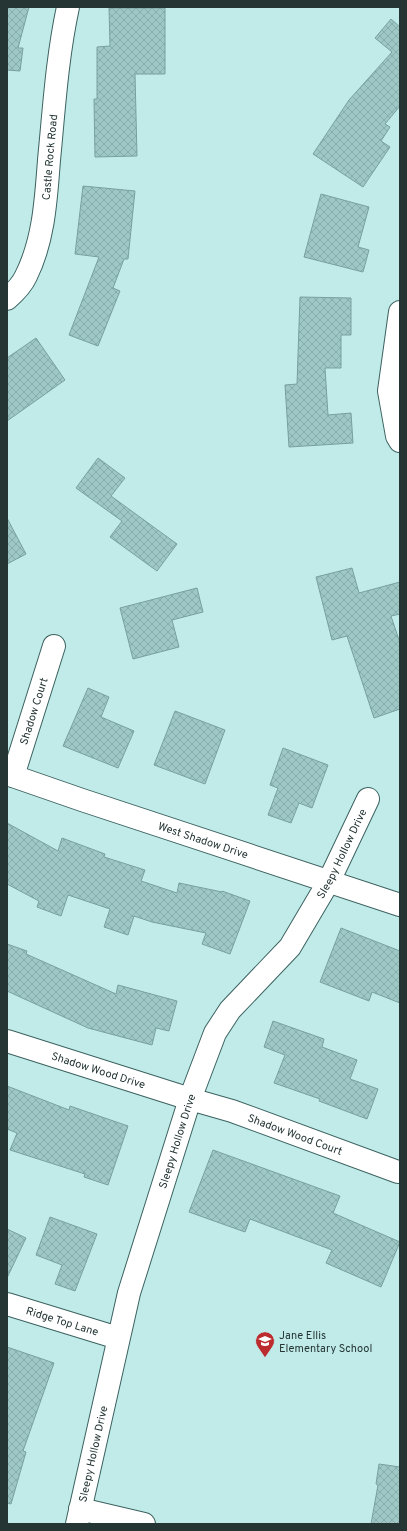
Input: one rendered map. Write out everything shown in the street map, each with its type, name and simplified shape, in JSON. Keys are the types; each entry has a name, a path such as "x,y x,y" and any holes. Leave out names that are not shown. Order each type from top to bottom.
{"street":[{"name":"Castle Rock Road","path":"7,298 16,290 26,277 33,260 44,218 61,42 68,7"},
{"path":"400,312 388,392 397,436 400,442"},
{"name":"Shadow Court","path":"10,775 54,646"},
{"name":"West Shadow Drive","path":"10,775 400,905"},
{"name":"Sleepy Hollow Drive","path":"78,1517 129,1293 190,1099 215,1033 230,1010 290,946 328,881 368,799"},
{"name":"Shadow Wood Drive","path":"7,1041 190,1099"},
{"name":"Shadow Wood Court","path":"190,1099 232,1111 398,1172"},
{"name":"Ridge Top Lane","path":"7,1304 118,1338"},
{"path":"78,1517 144,1524"}],"building":[{"path":"7,7 29,7 18,48 23,48 20,71 7,70"},
{"path":"109,8 165,8 165,74 135,74 137,156 95,157 94,99 97,99 97,47 110,46"},
{"path":"391,19 400,27 400,106 385,124 390,127 381,141 390,147 363,187 313,154 349,100 392,52 375,38"},
{"path":"83,186 135,191 128,259 124,259 113,288 120,291 98,346 69,335 99,257 75,254"},
{"path":"321,194 369,207 358,247 369,250 363,272 304,257"},
{"path":"300,297 351,298 351,335 341,335 341,368 325,368 328,415 351,413 353,443 289,447 285,385 297,384"},
{"path":"36,338 65,380 7,421 7,358"},
{"path":"98,458 125,478 111,496 177,544 157,571 110,537 122,521 76,488"},
{"path":"7,518 26,554 7,564"},
{"path":"352,568 359,593 400,582 400,614 391,616 400,643 400,709 374,718 347,636 332,640 316,577"},
{"path":"197,588 203,612 172,620 179,647 133,659 120,608"},
{"path":"88,688 109,697 101,717 134,731 118,768 63,746"},
{"path":"175,711 225,730 205,784 154,765"},
{"path":"283,748 328,765 312,808 299,803 291,823 268,815 278,788 270,785"},
{"path":"7,823 58,851 62,838 105,854 104,857 145,870 141,881 177,893 179,883 222,891 250,901 230,954 202,944 206,933 152,922 134,916 128,935 104,927 110,909 68,895 61,916 37,907 39,901 7,884"},
{"path":"341,928 400,951 400,1003 372,992 369,1001 320,982"},
{"path":"7,944 27,951 26,954 116,994 118,985 177,1001 169,1031 156,1028 152,1045 88,1028 7,991"},
{"path":"273,1021 324,1039 322,1047 357,1060 350,1079 378,1089 367,1119 319,1101 320,1099 274,1083 285,1055 264,1047"},
{"path":"7,1086 69,1110 70,1106 128,1126 108,1185 84,1177 85,1174 10,1150 17,1133 7,1129"},
{"path":"213,1150 340,1196 333,1213 400,1242 381,1287 326,1263 332,1250 250,1219 245,1232 189,1212"},
{"path":"50,1217 97,1234 75,1291 55,1284 62,1265 36,1255"},
{"path":"7,1229 26,1238 7,1278"},
{"path":"7,1347 54,1363 23,1451 26,1452 11,1504 7,1503"},
{"path":"379,1464 400,1467 400,1524 371,1524 378,1485 376,1484"}],"place":[{"name":"Jane Ellis Elementary School","path":"265,1358"}]}
